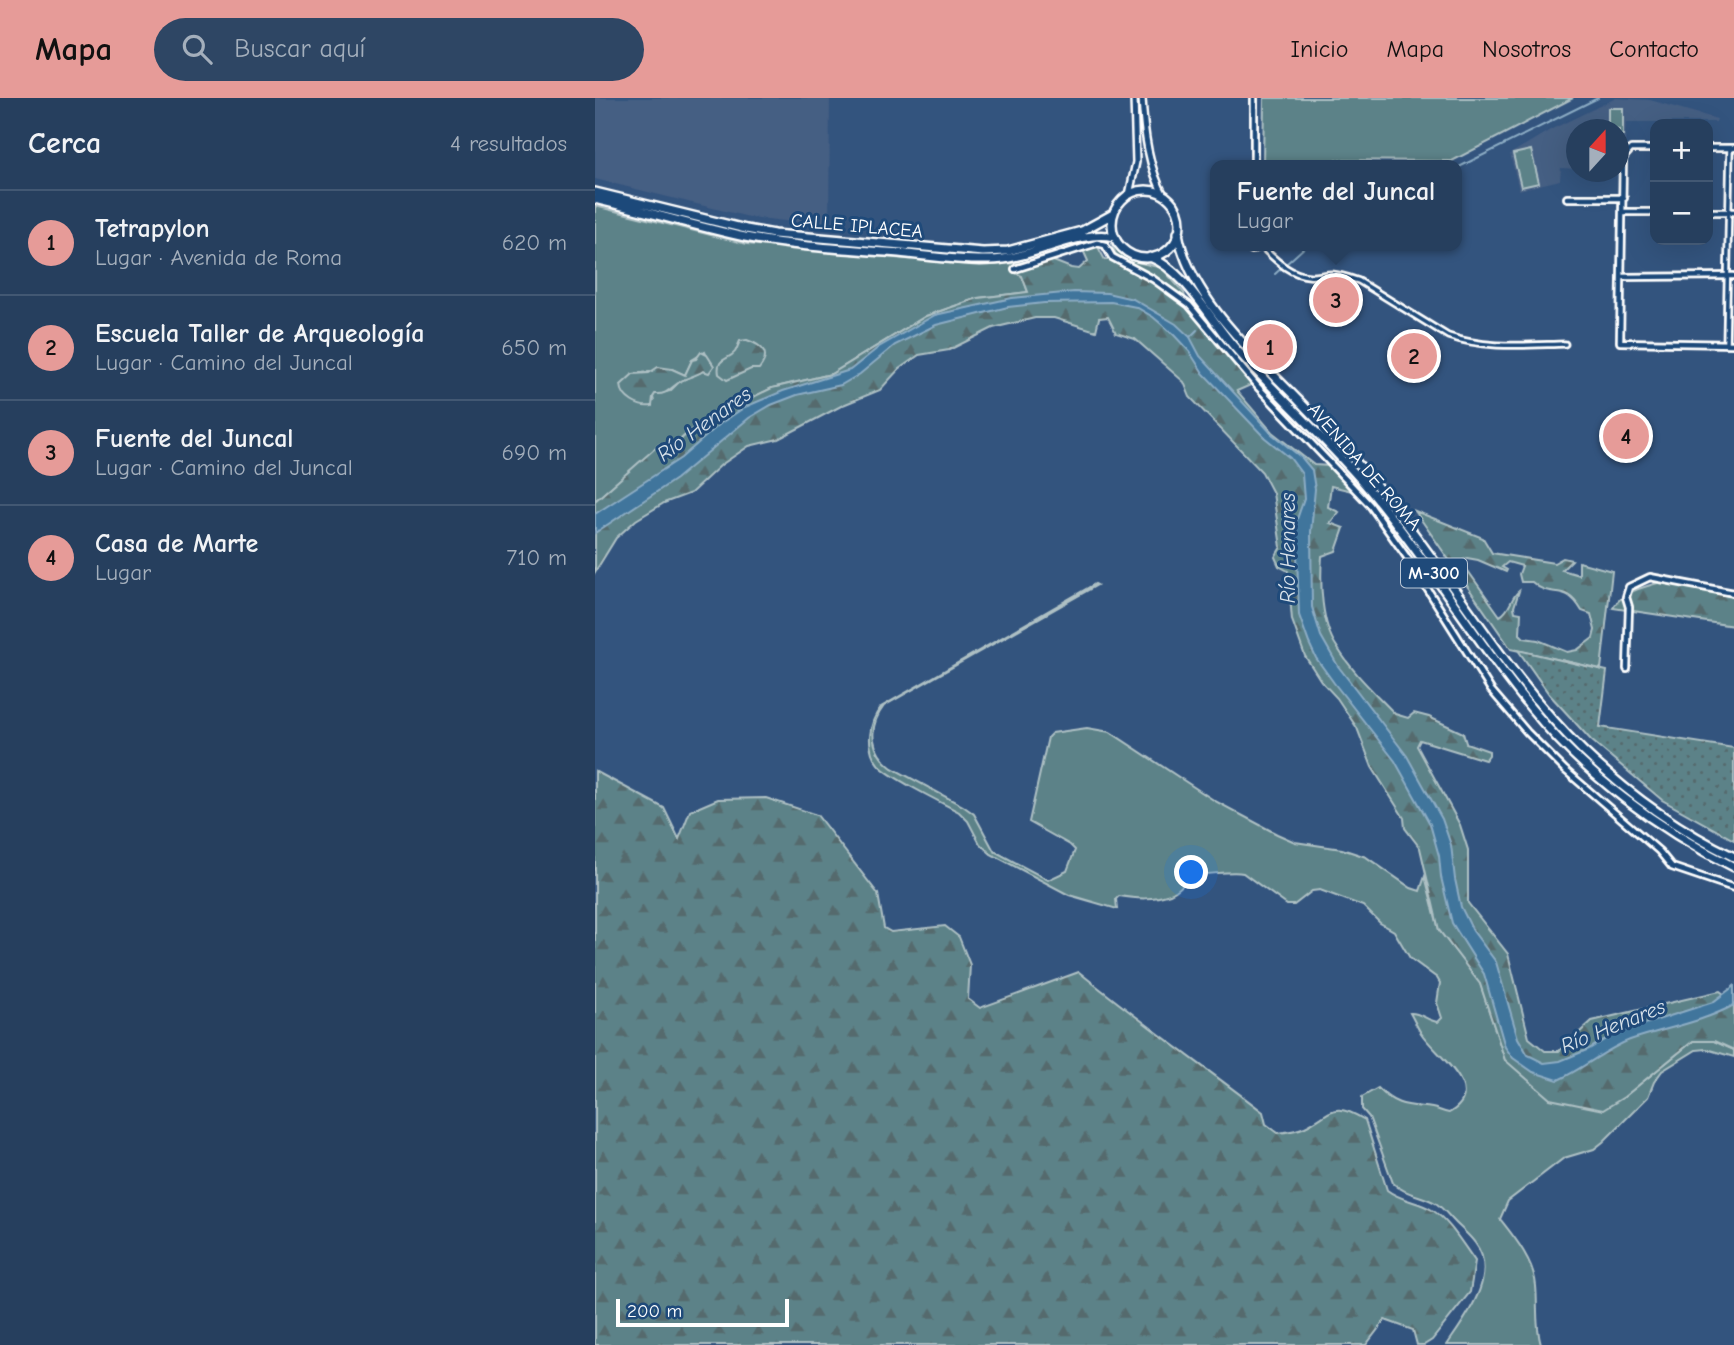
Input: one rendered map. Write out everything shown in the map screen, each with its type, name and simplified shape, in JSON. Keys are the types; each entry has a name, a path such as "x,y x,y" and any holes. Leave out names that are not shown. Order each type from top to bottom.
{"main road":[{"path":"1115,237 1112,230 1113,214 1119,203 1129,195 1141,190 1154,191 1165,197"},
{"name":"CALLE IPLACEA","path":"595,192 774,234 983,252 1031,246 1082,231 1113,214"},
{"name":"M-300","path":"1165,197 1178,213 1178,233"},
{"name":"CALLE IPLACEA","path":"595,199 744,237 962,258 1010,258 1086,237 1115,237"},
{"path":"1150,257 1163,253 1173,244 1178,233"},
{"name":"AVENIDA DE ROMA","path":"1178,233 1185,259 1224,320 1389,501 1443,570 1497,650 1540,705 1584,752 1624,786 1674,823 1734,858"},
{"name":"M-300","path":"1115,237 1129,253 1150,257"},
{"name":"AVENIDA DE ROMA","path":"1150,257 1171,268 1235,347 1376,498 1436,575 1491,656 1532,710 1578,759 1617,793 1670,831 1734,867"}],"street":[{"path":"1129,195 1136,162 1134,98"},
{"name":"M-300","path":"1142,98 1148,147 1156,178 1165,197"},
{"path":"1254,98 1254,160"},
{"path":"1713,148 1732,148 1725,344"},
{"path":"1650,149 1631,149 1623,158 1620,342 1734,344"},
{"path":"1567,198 1623,198"},
{"path":"1623,212 1650,212"},
{"path":"1713,212 1731,212"},
{"path":"1015,269 1097,243 1105,245 1112,257 1153,279 1189,305 1258,387 1370,505 1411,563 1491,690 1527,732 1565,770 1659,851 1672,867 1734,888"},
{"path":"1266,251 1279,265 1301,275 1330,274 1359,281 1448,337 1484,345 1565,344"},
{"path":"1621,277 1734,276"},
{"path":"1627,670 1629,607 1626,597 1629,587 1650,577 1734,593"}],"shaded area":[{"path":"595,98 830,98 829,226 749,217 595,179"},
{"path":"1616,98 1650,100 1717,119 1716,122 1713,122 1713,119 1650,119 1650,122 1629,122 1629,119 1573,119"},
{"path":"1566,122 1566,168 1561,168 1560,180 1519,190 1510,154"},
{"path":"1074,292 1107,293 1133,299 1176,324 1190,337 1200,356 1272,434 1302,458 1312,470 1315,489 1311,532 1312,607 1321,636 1338,666 1407,756 1442,819 1451,845 1461,907 1473,931 1496,962 1518,1038 1528,1055 1544,1063 1560,1061 1589,1049 1614,1034 1713,1002 1734,986 1734,1005 1696,1021 1630,1040 1558,1080 1533,1072 1513,1058 1505,1047 1484,974 1452,923 1430,824 1395,761 1334,683 1309,643 1299,615 1296,522 1304,499 1302,474 1290,458 1264,437 1203,373 1189,351 1173,334 1136,307 1111,302 1044,303 1008,307 936,325 895,345 860,374 841,385 797,395 771,405 749,418 676,479 595,533 595,514 681,458 721,423 745,407 783,391 850,370 879,347 935,315 1012,298"}],"green space":[{"path":"1264,98 1573,98 1454,160 1263,160"},
{"path":"1608,108 1623,108 1623,119 1608,119"},
{"path":"1531,150 1539,183 1521,187 1513,154"},
{"path":"595,206 747,244 980,266 1017,263 1014,269 1022,276 1028,292 978,298 926,316 831,374 772,388 698,424 667,451 660,445 595,501","holes":["705,352 708,359 707,372 703,371 680,381 670,391 655,394 654,402 633,374 672,369 685,375 692,360"]},
{"path":"1112,244 1125,256 1137,262 1162,268 1184,293 1187,306 1216,344 1253,384 1237,391 1272,432 1314,465 1330,466 1356,492 1331,486 1328,507 1339,512 1330,523 1344,528 1336,551 1322,556 1322,591 1328,627 1337,647 1350,665 1395,714 1408,718 1414,713 1429,717 1463,733 1466,743 1489,751 1485,760 1420,740 1417,746 1460,825 1468,850 1468,903 1508,954 1529,1038 1545,1051 1559,1051 1592,1021 1720,991 1734,1002 1734,1050 1714,1041 1693,1041 1624,1097 1603,1110 1550,1099 1505,1060 1480,984 1439,930 1420,848 1405,828 1404,818 1372,767 1357,728 1305,656 1292,620 1288,571 1279,566 1275,557 1281,547 1273,493 1262,472 1190,397 1184,382 1135,339 1116,333 1108,317 1099,318 1096,331 1054,318 1035,318 993,328 949,350 919,355 899,369 880,390 843,405 778,439 749,446 721,465 691,493 664,503 636,520 616,538 595,572 595,501 660,444 668,451 698,424 772,388 831,374 926,316 978,298 1028,292 1022,276 1015,273 1017,263 1046,258 1079,269 1088,261 1083,250 1097,245 1105,260 1116,255"},
{"path":"747,340 764,351 763,364 759,369 751,369 727,380 719,374 719,365 735,352 740,341"},
{"path":"701,352 707,355 714,366 709,373 703,371 681,381 666,392 655,394 652,406 632,402 624,394 621,385 633,374 649,373 658,367 685,375 692,360"},
{"path":"1415,511 1483,538 1492,553 1554,563 1563,558 1572,560 1562,570 1579,575 1579,562 1612,571 1601,669 1511,649","holes":["1467,558 1506,572 1502,567 1508,562 1522,566 1519,574 1521,582 1532,582 1546,590 1569,596 1582,611 1591,614 1595,630 1593,638 1577,650 1567,652 1538,640 1524,638 1520,634 1521,613 1515,612 1514,607 1519,591 1500,616 1461,561"]},
{"path":"1664,581 1734,597 1734,626 1613,608 1629,593"},
{"path":"1097,585 884,706 874,731 879,755 892,768 974,814 994,851 1048,880 1067,871 1075,850 1029,822 1048,737 1052,733 1087,728 1110,732 1215,801 1277,834 1295,842 1342,849 1366,857 1411,888 1420,891 1425,876 1439,930 1480,983 1505,1060 1624,1097 1693,1041 1714,1041 1734,1050 1734,1057 1706,1049 1696,1050 1662,1071 1648,1097 1603,1142 1594,1149 1564,1158 1508,1201 1500,1219 1523,1250 1532,1268 1541,1345 1447,1345 1477,1296 1484,1269 1482,1255 1472,1239 1437,1204 1393,1183 1369,1117 1362,1109 1362,1097 1378,1088 1397,1102 1449,1113 1460,1104 1464,1094 1456,1073 1421,1033 1410,1013 1438,1022 1442,1018 1437,1003 1440,983 1410,958 1394,931 1380,923 1363,906 1320,890 1312,891 1294,905 1287,905 1239,872 1197,876 1173,893 1157,897 1119,896 1116,899 1117,909 1069,895 991,854 980,844 968,821 959,812 892,775 874,758 870,743 871,727 881,707"},
{"path":"1518,650 1607,671 1600,727 1734,748 1734,840 1662,800 1591,740 1549,694"},
{"path":"595,771 664,808 679,839 690,811 718,799 766,798 817,815 878,894 884,928 891,932 945,926 959,937 970,965 968,999 980,1008 1079,972 1263,1112 1266,1124 1278,1133 1302,1128 1328,1113 1339,1110 1365,1120 1387,1190 1438,1214 1475,1261 1470,1292 1432,1340 1424,1345 1417,1345 1413,1330 1385,1320 1366,1345 595,1345"}],"waterway":[{"path":"1462,166 1598,98"},
{"path":"1275,274 1300,251"},
{"path":"1190,337 1197,330"}],"place":[{"name":"Fuente del Juncal","path":"1336,300"},
{"name":"Tetrapylon","path":"1270,347"},
{"name":"Escuela Taller de Arqueología","path":"1414,356"},
{"name":"Casa de Marte","path":"1626,436"}],"water label":[{"name":"Río Henares","path":"704,424"},
{"name":"Río Henares","path":"1288,548"},
{"name":"Río Henares","path":"1613,1026"}]}
